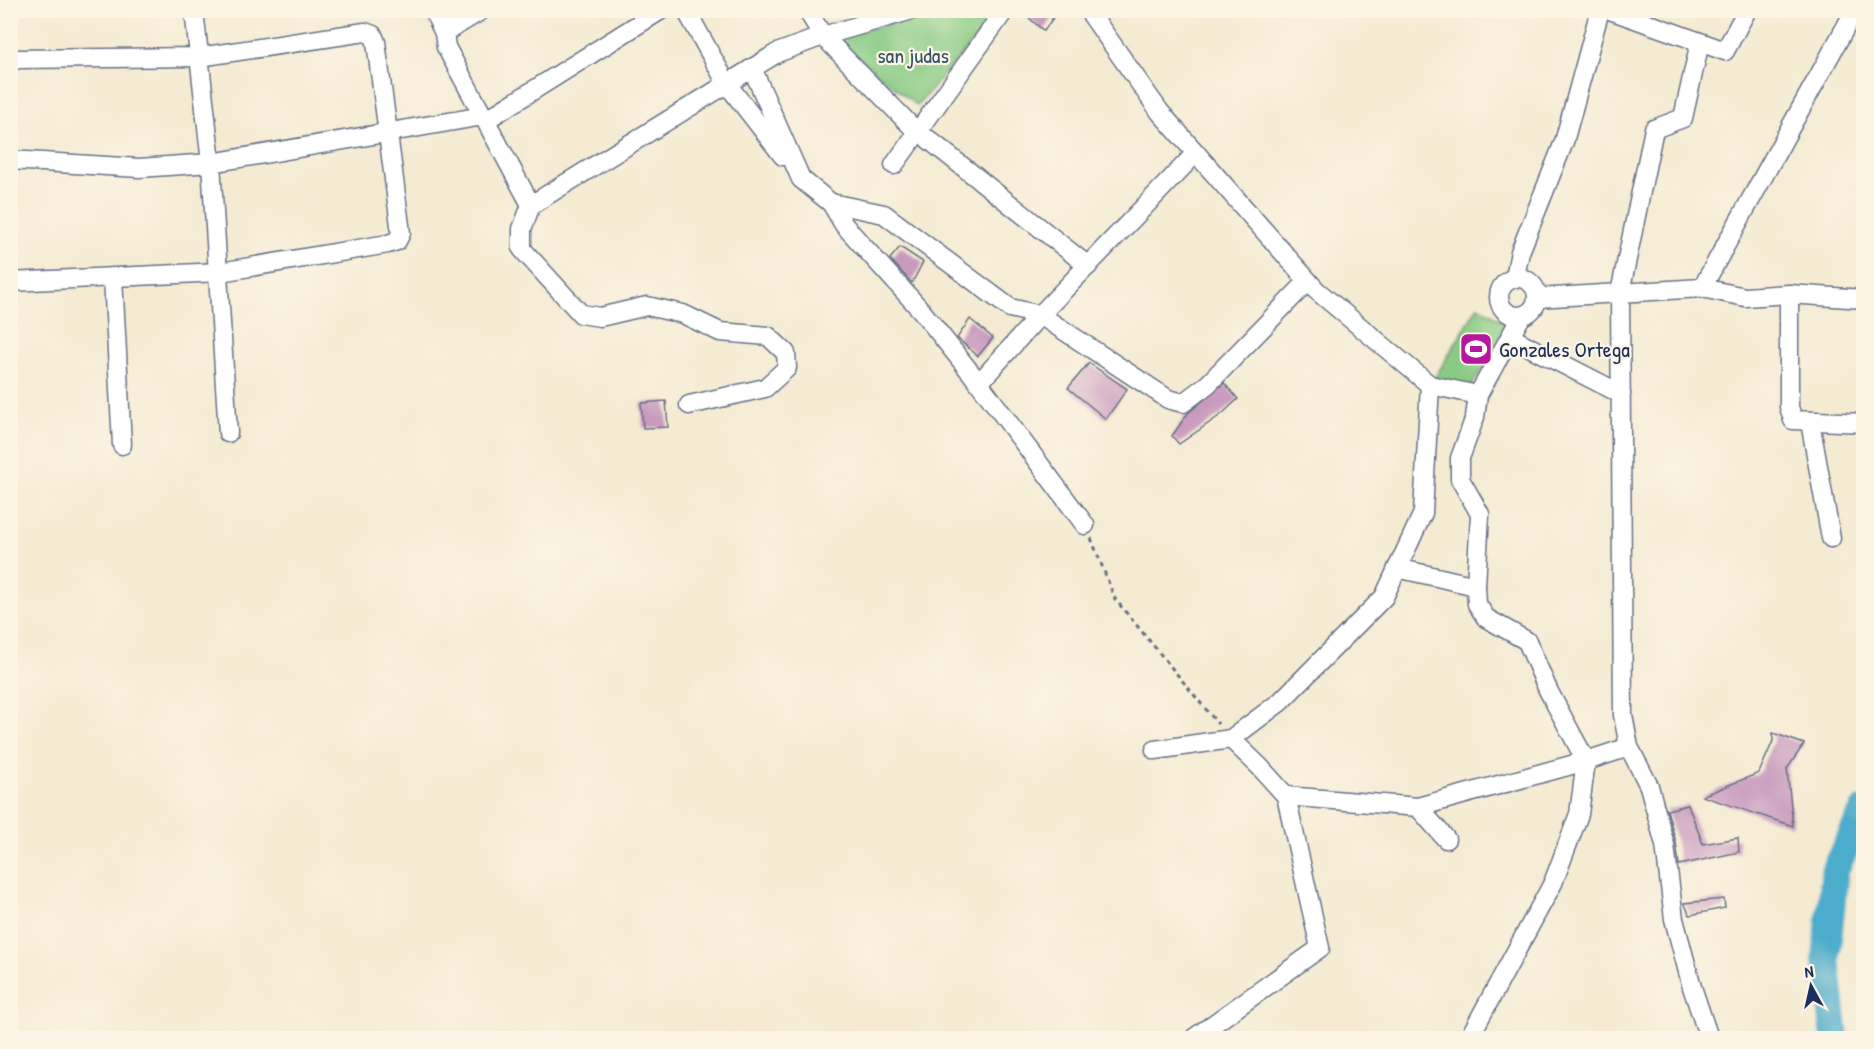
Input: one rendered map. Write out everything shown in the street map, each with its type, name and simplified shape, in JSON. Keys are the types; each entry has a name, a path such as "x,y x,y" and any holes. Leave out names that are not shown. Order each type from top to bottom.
{"street":[{"path":"194,10 211,163 220,272 228,433"},
{"path":"434,10 444,33 446,47 531,205"},
{"path":"444,33 482,10"},
{"path":"10,160 139,168 211,163 460,120 484,118 661,10"},
{"path":"686,10 727,84 801,179 831,203 844,225 920,309 980,383 1085,525"},
{"path":"807,10 823,36 923,136 1088,266"},
{"path":"689,405 765,388 787,368 786,353 768,336 720,332 682,314 647,306 600,317 580,314 522,249 522,229 531,205 777,53 823,36 912,10"},
{"path":"894,165 923,136 1005,10"},
{"path":"1088,10 1160,112 1325,298 1430,385 1478,394"},
{"path":"1515,278 1520,252 1564,142 1600,10"},
{"path":"1610,10 1725,51 1747,10"},
{"path":"1702,288 1855,10"},
{"path":"10,63 17,59 199,57 365,32 373,35 394,131 401,233 397,241 388,244 220,272 10,282"},
{"path":"1700,42 1683,118 1654,129 1620,293 1623,715 1629,747 1649,786 1665,845 1674,919 1692,987 1709,1038"},
{"path":"752,68 801,179"},
{"path":"980,383 1040,315 1196,153"},
{"path":"831,203 884,214 1010,308 1040,315 1168,399 1183,403 1208,384 1308,281"},
{"path":"112,278 122,445"},
{"path":"1469,1038 1553,883 1579,814 1586,761 1548,690 1527,641 1486,618 1478,604 1476,586 1480,514 1460,479 1460,458 1475,417 1478,394 1521,316 1534,309 1537,298 1535,287 1530,281 1515,278 1502,285 1498,292 1498,300 1506,313 1521,316"},
{"path":"1537,298 1702,288 1745,297 1789,294 1863,299"},
{"path":"1789,294 1789,407 1793,420 1863,423"},
{"path":"1510,337 1621,394"},
{"path":"1155,750 1231,739 1280,702 1384,597 1423,513 1430,385"},
{"path":"1810,422 1831,538"},
{"path":"1397,568 1476,586"},
{"path":"1194,1038 1320,948 1299,845 1286,796 1231,739"},
{"path":"1286,796 1418,807 1629,747"},
{"path":"1418,807 1446,839"}],"path":[{"path":"1085,525 1114,599 1231,739"}],"green space":[{"name":"san judas","path":"932,11 999,11 917,106 836,38"},
{"name":"Gonzales Ortega","path":"1478,306 1513,327 1469,392 1431,384"}],"building":[{"path":"1020,10 1048,10 1054,16 1044,31"},
{"path":"900,247 923,262 912,283 890,259"},
{"path":"970,319 993,338 978,356 957,338"},
{"path":"1089,363 1127,389 1106,419 1068,388"},
{"path":"1224,383 1238,399 1222,414 1179,444 1172,436 1188,413"},
{"path":"666,401 668,427 643,428 641,403"},
{"path":"1773,733 1804,744 1787,769 1793,826 1702,796 1759,773 1773,741"},
{"path":"1688,805 1703,844 1738,838 1739,852 1679,865 1676,842 1667,810"},
{"path":"1724,899 1725,908 1690,915 1684,903"}],"waterway":[{"path":"1835,1038 1826,960 1835,869 1864,810"}],"place":[{"name":"Gonzales Ortega","path":"1476,349"}]}
